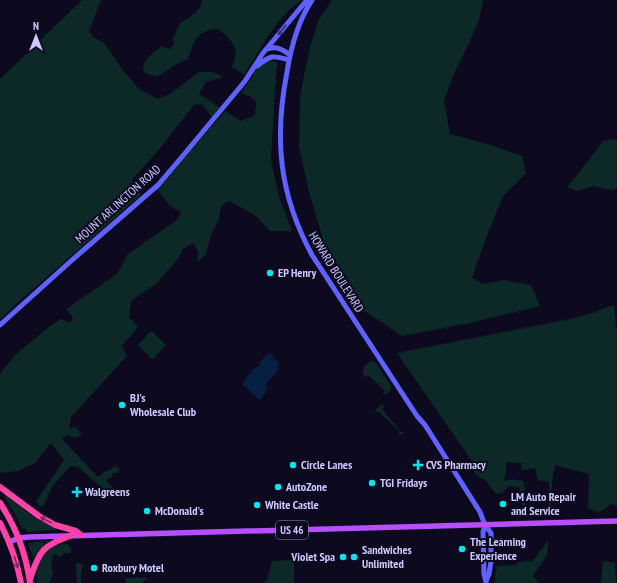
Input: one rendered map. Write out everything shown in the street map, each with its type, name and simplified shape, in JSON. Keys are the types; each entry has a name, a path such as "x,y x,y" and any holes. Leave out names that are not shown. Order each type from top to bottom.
{"highway":[{"name":"US 46","path":"0,487 38,516 55,525 76,531 81,535"},
{"path":"0,503 19,538 30,582"},
{"path":"0,523 16,560 21,583"},
{"path":"30,582 37,559 42,551 52,543 72,535"}],"main road":[{"name":"MOUNT ARLINGTON ROAD","path":"0,326 71,261 158,185 236,92 266,50 307,0"},
{"name":"HOWARD BOULEVARD","path":"312,0 304,14 295,36 289,57 281,108 281,152 286,191 298,228 312,255 480,512 485,524"},
{"path":"266,50 272,48 282,49 289,57"},
{"name":"MOUNT ARLINGTON ROAD","path":"253,68 269,57 289,57"},
{"name":"US 46","path":"9,542 19,538 72,535 617,521"},
{"path":"485,524 483,532 484,574 486,582"}],"green space":[{"path":"82,0 101,0 89,31 93,37 105,44 122,69 139,89 158,99 170,94 199,72 213,72 224,77 206,82 199,94 219,107 212,118 202,104 194,105 157,152 132,180 141,195 0,319 0,79"},
{"path":"202,0 302,0 289,10 280,20 266,39 244,75 232,67 236,53 232,43 225,34 216,29 208,30 198,36 188,59 158,75 154,76 144,71 144,64 155,51 162,46 170,49 174,44 173,39 180,23 200,8"},
{"path":"332,0 483,0 479,20 453,76 444,101 450,134 487,144 522,156 526,173 503,196 472,278 482,284 504,280 531,285 540,306 470,323 402,336 365,311 324,242 309,192 299,147 300,96 310,47 319,19"},
{"path":"269,60 277,63 271,160 279,197 292,231 270,231 256,216 229,201 221,206 219,219 211,235 206,254 198,262 198,251 193,243 183,249 178,259 157,283 131,301 129,317 138,327 122,346 127,356 71,417 69,429 76,427 82,435 75,438 67,435 62,439 98,477 116,466 119,469 118,473 113,473 112,477 106,480 113,488 111,491 107,492 78,467 71,466 53,485 43,507 39,505 36,501 64,460 51,443 35,463 18,471 0,473 0,374 15,355 49,327 61,319 70,323 73,317 66,309 117,274 128,254 177,220 181,212 169,205 157,189 225,111 241,121 255,115 256,102 251,97 241,93 253,76 254,70"},
{"path":"617,139 617,188 613,190 593,186 577,191 567,187 603,141"},
{"path":"614,305 617,329 617,506 612,504 598,512 588,508 589,474 555,465 551,500 552,508 556,514 554,516 549,509 549,482 538,480 535,468 522,470 521,463 506,462 505,481 523,481 526,497 526,512 524,512 519,487 509,486 502,493 496,494 485,480 480,478 471,469 472,461 397,353 575,318"},
{"path":"151,331 166,345 153,359 138,345"},
{"path":"373,361 376,363 391,386 390,391 384,395 383,394 385,391 368,375 365,377 363,372 364,367"},
{"path":"380,406 385,406 382,409 401,432 404,431 404,433 398,435 400,432 378,411 375,413"},
{"path":"6,495 35,518 57,530 27,532 23,527 22,529 4,496"},
{"path":"548,540 547,555 533,576 539,583 494,583 497,566 516,565 518,562 533,561"},
{"path":"49,541 49,543 41,542 45,543 46,545 40,549 33,558 28,543"},
{"path":"68,544 71,549 71,553 64,553 60,557 56,554 53,556 51,564 53,574 49,583 37,583 38,564 49,548 56,545"},
{"path":"294,560 294,583 263,583 267,581 272,561"},
{"path":"603,561 615,563 616,583 601,583"},
{"path":"77,563 80,563 83,566 81,583 77,583"},
{"path":"126,578 147,578 142,583 126,583"}],"water":[{"path":"270,353 278,362 279,369 265,385 267,388 262,396 263,398 259,400 242,384 247,376 259,366 263,358"}],"place":[{"name":"EP Henry","path":"270,273"},
{"name":"BJ's Wholesale Club","path":"122,405"},
{"name":"Circle Lanes","path":"293,465"},
{"name":"CVS Pharmacy","path":"418,465"},
{"name":"TGI Fridays","path":"372,483"},
{"name":"AutoZone","path":"278,487"},
{"name":"Walgreens","path":"77,492"},
{"name":"LM Auto Repair and Service","path":"503,504"},
{"name":"White Castle","path":"257,505"},
{"name":"McDonald's","path":"147,511"},
{"name":"The Learning Experience","path":"462,549"},
{"name":"Violet Spa","path":"343,557"},
{"name":"Sandwiches Unlimited","path":"354,557"},
{"name":"Roxbury Motel","path":"94,568"}]}
